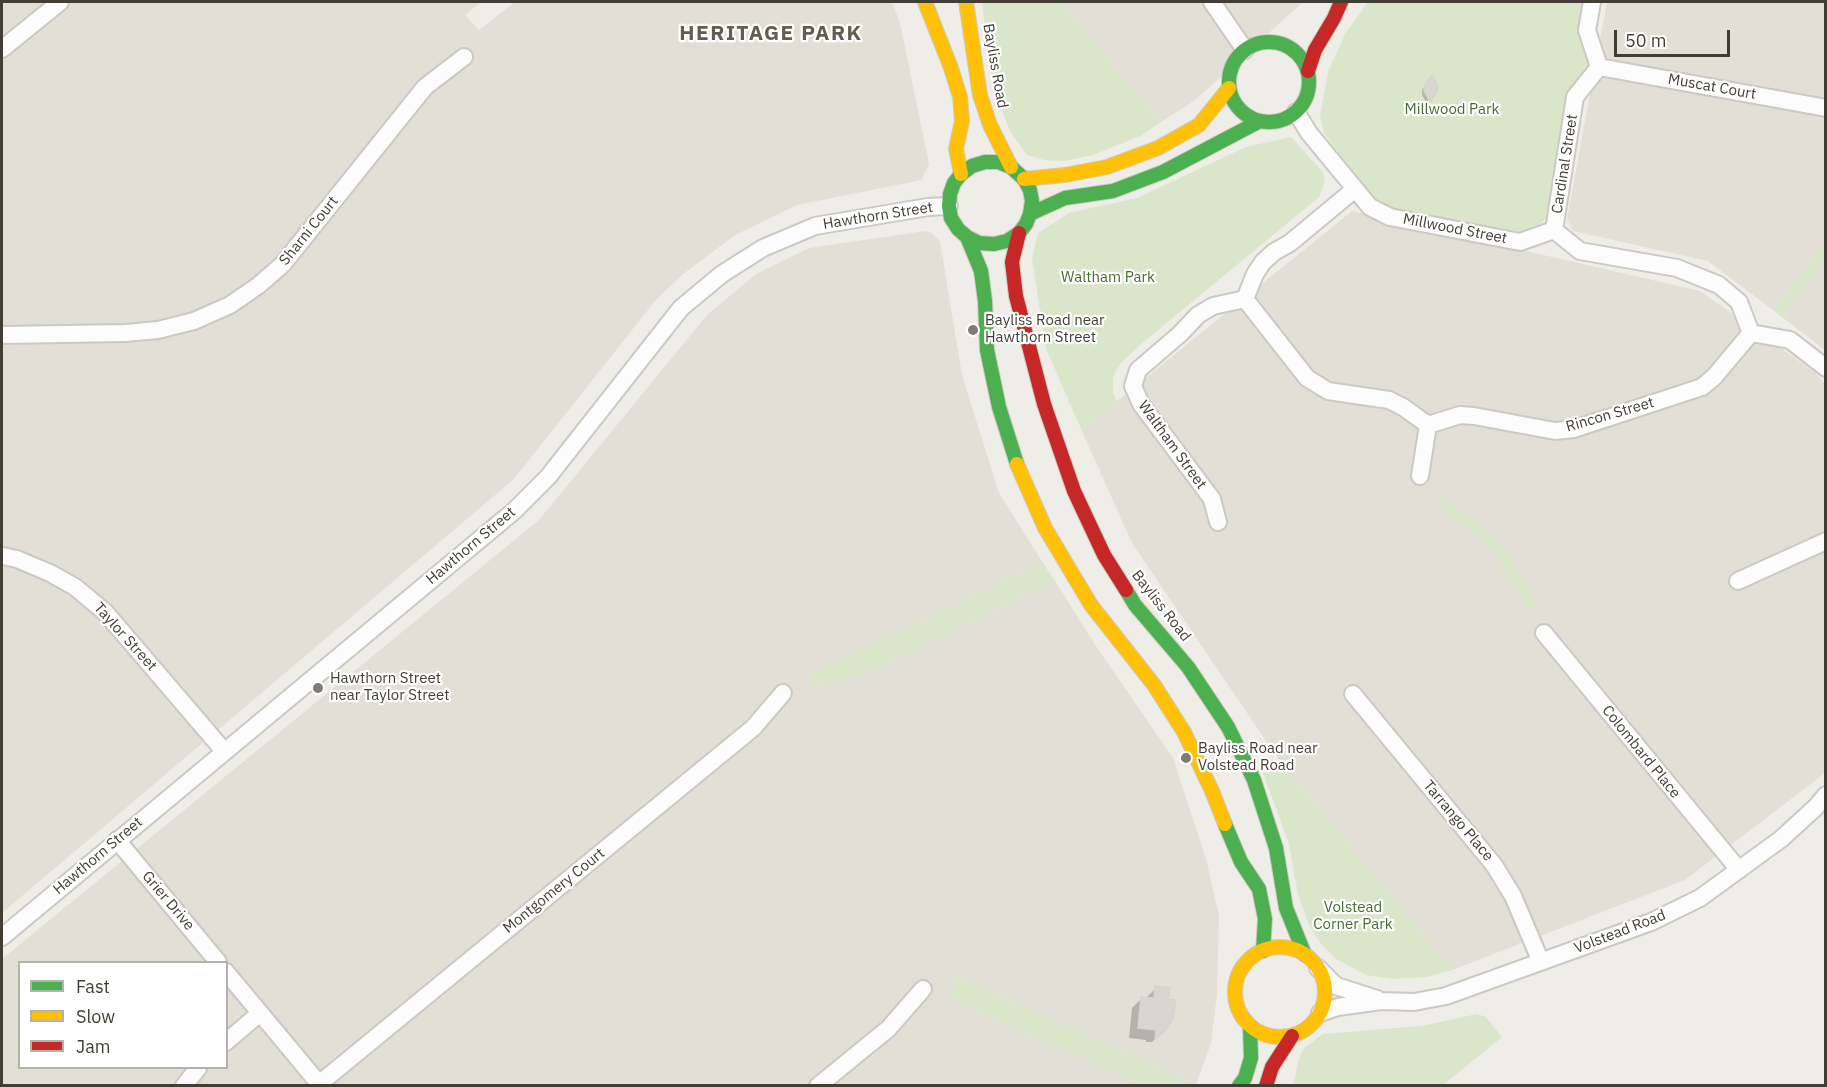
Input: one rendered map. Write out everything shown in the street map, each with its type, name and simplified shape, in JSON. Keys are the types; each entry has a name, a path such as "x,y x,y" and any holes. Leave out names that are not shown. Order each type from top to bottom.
{"street":[{"path":"2,49 60,2"},
{"path":"925,2 960,97 962,121 956,149 961,174"},
{"name":"Bayliss Road","path":"966,2 980,95 990,126 1011,167 1024,179"},
{"path":"1212,2 1245,50"},
{"path":"1317,22 1339,2"},
{"path":"1308,71 1315,50 1334,18 1339,2"},
{"path":"1592,2 1587,30 1599,67"},
{"path":"1282,44 1301,34"},
{"path":"1030,214 1065,198 1113,191 1163,172 1260,122 1279,121 1296,112 1308,93 1308,71 1302,59 1293,50 1269,41 1256,44 1237,57 1228,77 1232,99 1239,110 1260,122"},
{"name":"Sharni Court","path":"2,335 125,333 158,330 194,321 230,305 284,264 424,87 464,57"},
{"name":"Muscat Court","path":"1599,67 1826,108"},
{"name":"Cardinal Street","path":"1554,230 1575,97 1599,67"},
{"path":"1030,214 1032,201 1030,190 1024,179 1065,175 1107,167 1158,148 1199,125 1229,88"},
{"name":"Millwood Street","path":"1296,112 1309,133 1370,207 1390,217 1520,242 1554,230"},
{"path":"1011,167 998,162 985,162 972,166 954,183 949,206 951,218 958,229 967,237 980,243 994,244 1007,241 1019,233"},
{"path":"1355,189 1290,243 1274,252 1263,262 1255,274 1245,299 1307,378 1328,391 1389,400 1428,425 1420,476"},
{"name":"Hawthorn Street","path":"2,937 514,511 548,477 681,308 722,274 763,248 815,226 928,207 949,206"},
{"name":"Bayliss Road","path":"1030,214 1019,233 1012,262 1016,296 1044,404 1074,491 1104,555 1135,605 1188,667 1228,727 1254,780 1276,848 1286,908 1305,954 1318,968"},
{"path":"1554,230 1580,251 1677,268 1719,285 1739,302 1751,333 1790,340 1826,368"},
{"path":"967,237 981,271 987,350 999,407 1017,464 1045,528 1091,605 1154,685 1184,732 1212,791 1241,862 1259,889 1265,919 1263,951"},
{"name":"Waltham Street","path":"1218,522 1212,499 1141,405 1133,387 1138,370 1180,334 1198,315 1213,306 1245,299"},
{"name":"Rincon Street","path":"1428,425 1460,415 1555,431 1574,429 1702,387 1714,377 1751,333"},
{"path":"1738,581 1826,541"},
{"name":"Taylor Street","path":"2,556 17,559 75,586 105,612 224,751"},
{"name":"Colombard Place","path":"1544,633 1739,870"},
{"name":"Montgomery Court","path":"320,1085 753,728 783,693"},
{"name":"Tarrango Place","path":"1353,694 1494,865 1513,896 1540,962"},
{"name":"Volstead Road","path":"1320,1013 1338,1007 1381,1000 1414,1002 1446,996 1651,922 1700,898 1739,870 1781,839 1826,795"},
{"name":"Grier Drive","path":"117,840 216,961"},
{"path":"1305,954 1277,947 1263,951 1245,964 1236,985 1236,999 1241,1014 1250,1026 1262,1034 1277,1037 1292,1036 1303,1031 1320,1013 1324,1002 1323,978 1318,968"},
{"name":"Volstead Road","path":"1318,968 1336,986 1381,1000"},
{"path":"228,974 320,1085"},
{"path":"818,1086 888,1029 923,989"},
{"path":"228,1040 260,1013"},
{"path":"1239,1086 1245,1078 1251,1058 1250,1026"},
{"path":"1266,1086 1272,1067 1292,1036"},
{"path":"184,1086 197,1069"}],"shaded area":[{"path":"2,2 481,2 465,15 479,30 515,2 892,2 900,23 929,164 922,180 797,205 735,235 683,274 655,301 514,479 2,913"},
{"path":"1060,2 1303,2 1194,101 1161,122"},
{"path":"1607,2 1825,2 1824,244 1773,310 1708,261 1573,231 1567,219"},
{"path":"1352,211 1700,291 1813,371 1825,384 1825,773 1685,880 1452,970 1279,760 1132,543 1082,431","holes":["1442,496 1502,546 1529,609 1490,547"]},
{"path":"926,231 933,234 940,242 962,375 999,493 1043,563 810,675 815,688 880,667 1055,581 1094,643 1173,758 1206,859 1219,916 1217,993 1211,1043 1196,1084 955,976 953,998 973,1010 1144,1085 2,1086 2,959 539,520 707,315 756,274 809,248"},
{"path":"1825,261 1825,350 1782,317"}],"green space":[{"path":"982,2 1060,2 1161,122 1140,136 1093,155 1065,161 1044,160 1027,155 1011,133 997,98 989,65"},
{"name":"Millwood Park","path":"1368,2 1584,2 1579,31 1590,64 1568,98 1548,213 1543,222 1520,233 1510,233 1491,227 1389,209 1370,196 1324,133 1320,115 1328,72 1345,34"},
{"name":"Waltham Park","path":"1291,137 1322,171 1325,181 1319,197 1120,364 1113,377 1113,393 1117,401 1082,431 1046,349 1032,258 1038,233 1069,213 1137,198 1246,147"},
{"path":"1825,236 1825,261 1782,317 1773,310 1824,244"},
{"path":"1442,495 1502,546 1539,605 1529,610 1490,547 1436,503"},
{"path":"1043,563 1055,581 880,667 815,688 810,675"},
{"name":"Volstead Corner Park","path":"1279,760 1452,970 1427,977 1393,979 1366,975 1336,959 1321,944 1309,925 1298,895 1289,844 1263,773"},
{"path":"955,976 1196,1084 1196,1086 1144,1085 973,1010 953,998"},
{"path":"1477,1014 1486,1017 1502,1037 1443,1085 1293,1085 1304,1048 1323,1034 1422,1026"}],"building":[{"path":"1432,75 1438,86 1430,102 1424,91"},
{"path":"1155,986 1170,988 1168,999 1176,1000 1173,1018 1166,1030 1155,1039 1156,1030 1138,1028 1141,997 1154,998"}],"traffic: fast":[{"path":"1269,42 1284,45 1297,54 1306,67 1309,82 1306,97 1297,110 1284,119 1269,122 1254,119 1241,110 1232,97 1229,82 1232,67 1241,54 1254,45 1269,42"},
{"path":"1030,214 1065,198 1113,191 1163,172 1260,121"},
{"path":"967,237 979,243 994,244 1007,241 1019,233 1026,224 1032,201 1030,190 1024,179 1011,167 998,162 985,162 972,166 954,183 949,206 951,218 967,237 981,271 987,350 999,407 1017,464"},
{"path":"1126,590 1135,605 1188,667 1228,727 1254,780 1276,848 1286,908 1305,955"},
{"path":"1225,824 1241,862 1259,889 1265,919 1263,951"},
{"path":"1239,1086 1245,1078 1251,1058 1250,1026"}],"traffic: slow":[{"path":"925,2 960,97 962,121 956,149 961,174"},
{"path":"966,2 980,95 990,125 1011,167"},
{"path":"1024,179 1065,175 1107,167 1158,148 1199,125 1229,88"},
{"path":"1017,464 1045,528 1091,605 1154,685 1184,732 1225,824"},
{"path":"1280,947 1297,951 1312,960 1321,975 1325,992 1321,1009 1312,1024 1297,1033 1280,1037 1263,1033 1248,1024 1239,1009 1235,992 1239,975 1248,960 1263,951 1280,947"}],"traffic: jam":[{"path":"1308,71 1315,50 1341,2"},
{"path":"1019,233 1012,262 1016,296 1044,404 1074,491 1104,555 1126,590"},
{"path":"1266,1086 1272,1067 1292,1036"}],"place":[{"name":"Bayliss Road near Hawthorn Street","path":"973,330"},
{"name":"Hawthorn Street near Taylor Street","path":"318,688"},
{"name":"Bayliss Road near Volstead Road","path":"1186,758"}],"district":[{"name":"HERITAGE PARK","path":"771,34"}]}
